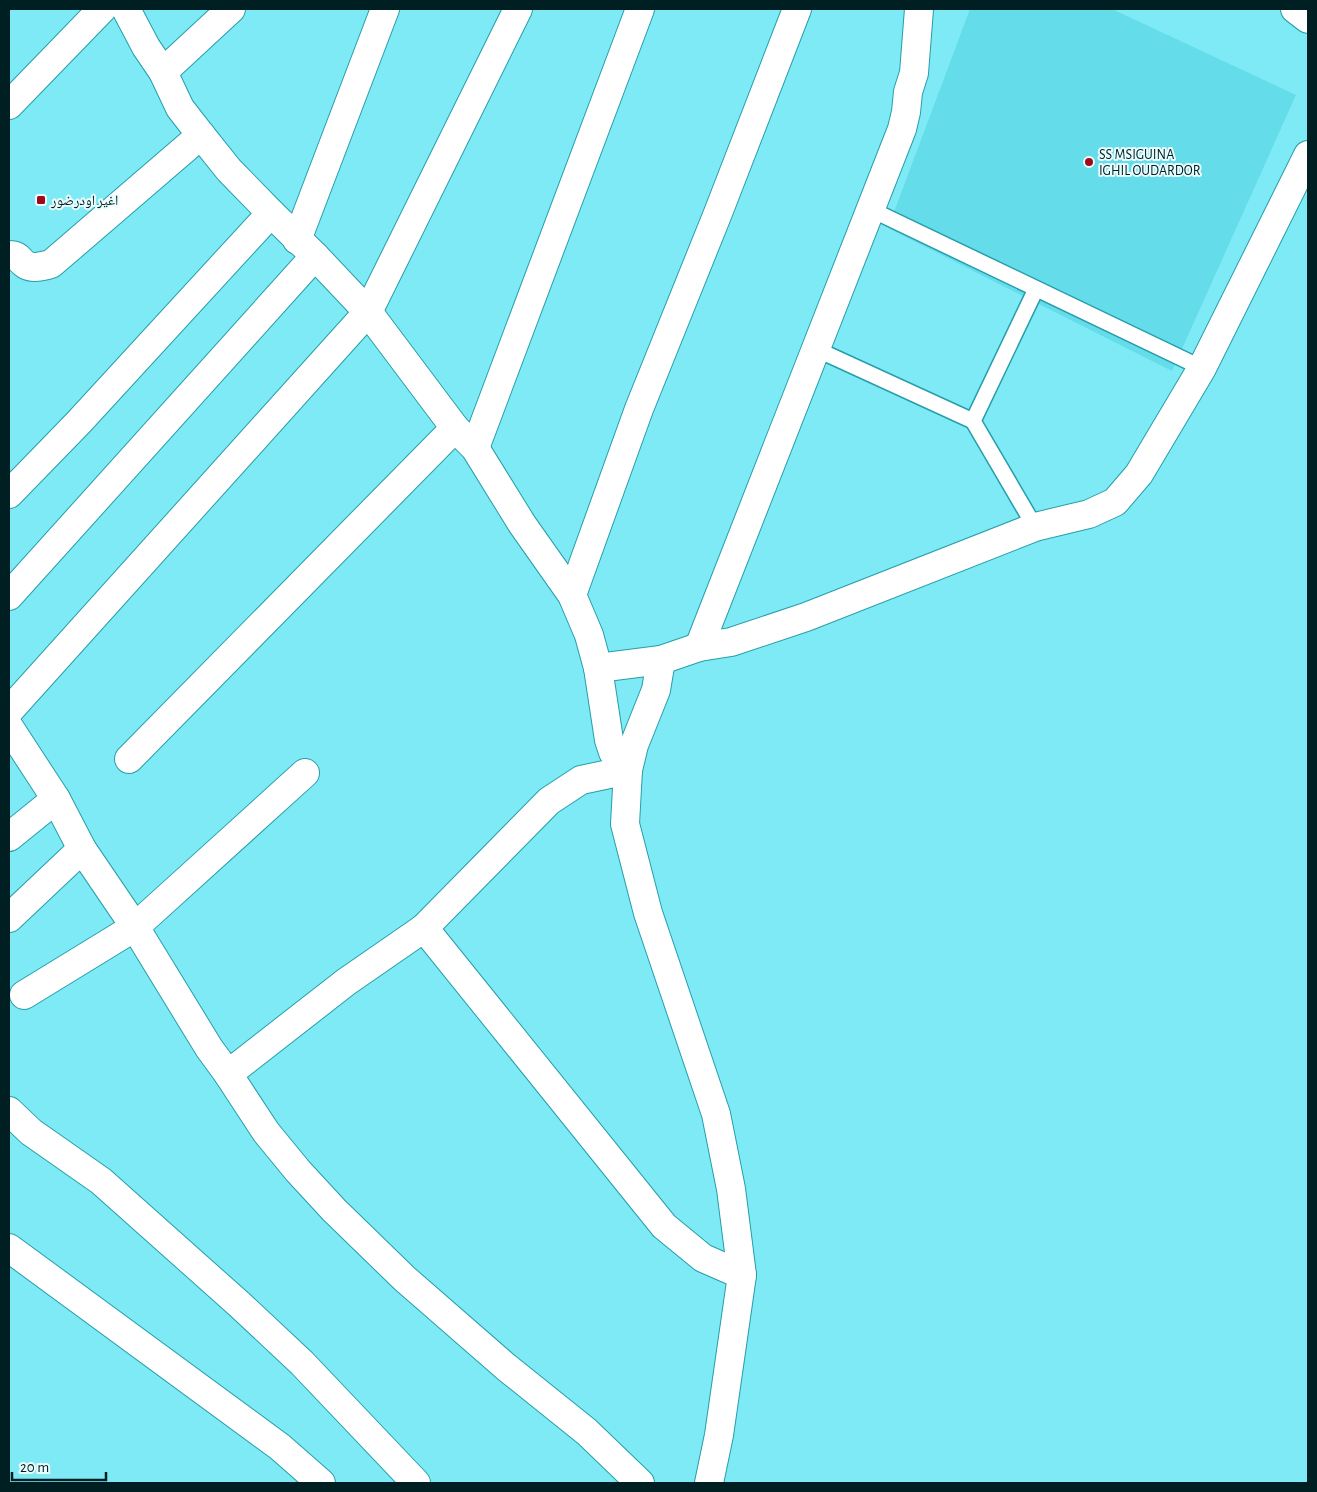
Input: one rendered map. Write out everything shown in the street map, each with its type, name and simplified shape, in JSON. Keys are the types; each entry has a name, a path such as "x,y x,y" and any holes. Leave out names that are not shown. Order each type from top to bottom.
{"street":[{"path":"9,105 102,9"},
{"path":"126,9 180,108 229,170 368,312 455,428 475,448 522,524 572,595 590,635 598,668 609,740 619,762 628,770"},
{"path":"162,72 231,9"},
{"path":"9,596 306,248 385,9"},
{"path":"9,710 368,312 518,9"},
{"path":"475,448 640,9"},
{"path":"572,595 639,409 718,213 796,9"},
{"path":"699,647 902,129 908,92 914,73 919,9"},
{"path":"1295,9 1308,19"},
{"path":"9,255 16,256 27,265 51,264 201,135"},
{"path":"598,668 661,660 699,647 731,642 806,617 1035,527 1089,514 1115,502 1139,474 1202,368 1308,155"},
{"path":"9,494 271,213"},
{"path":"129,759 455,428"},
{"path":"661,660 656,690 634,744 628,770 625,824 648,913 716,1114 731,1189 742,1276 720,1435 709,1483"},
{"path":"9,727 56,800 82,849 135,927 209,1048 266,1132 334,1210 373,1249 506,1367 587,1432 640,1483"},
{"path":"228,1074 346,982 424,928 549,801 581,780 628,770"},
{"path":"24,995 135,927 305,773"},
{"path":"9,837 56,800"},
{"path":"9,918 82,849"},
{"path":"424,928 664,1226 703,1258 742,1276"},
{"path":"9,1111 31,1132 101,1181 246,1310 302,1363 416,1483"},
{"path":"9,1248 280,1447 321,1483"}],"lane":[{"path":"870,209 1202,368"},
{"path":"973,421 1036,289"},
{"path":"816,350 973,421 1035,527"}],"shaded area":[{"name":"SS MSIGUINA IGHIL OUDARDOR","path":"970,9 1112,9 1296,95 1172,371 888,228"}],"place":[{"name":"SS MSIGUINA IGHIL OUDARDOR","path":"1089,162"},
{"name":"اغير اودرضور","path":"41,200"}]}
